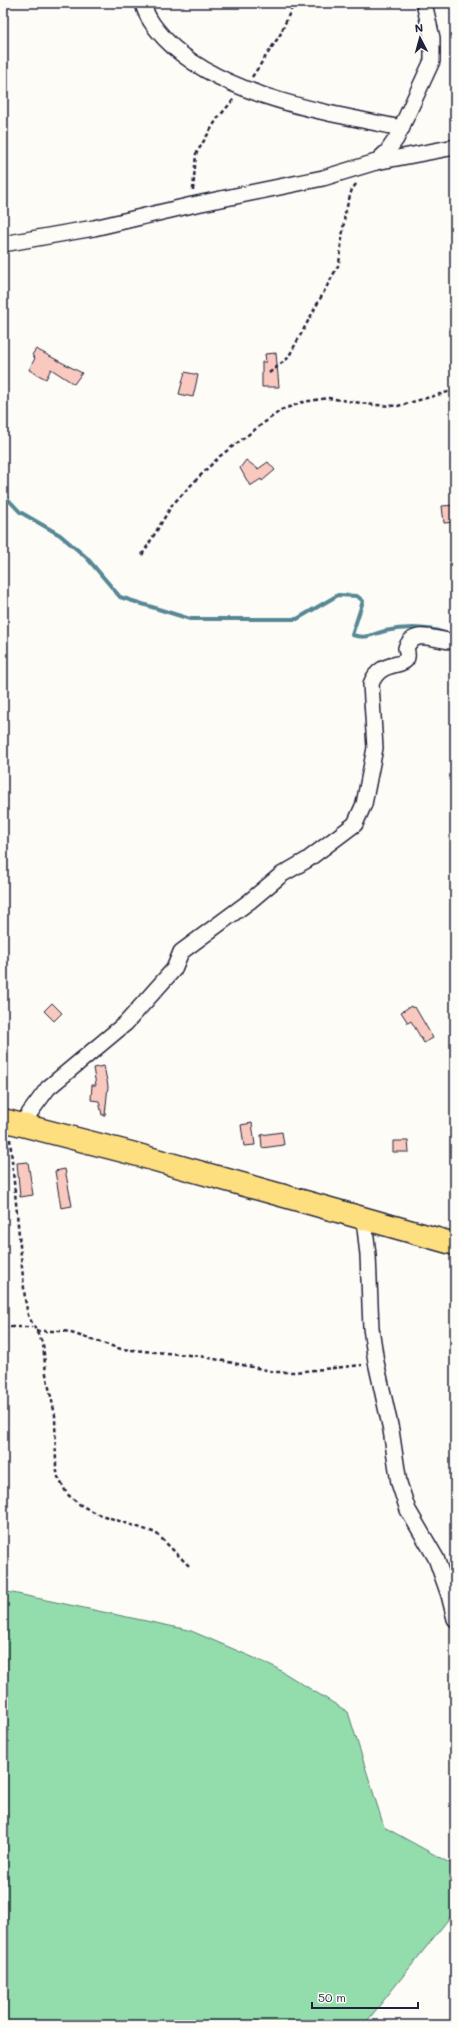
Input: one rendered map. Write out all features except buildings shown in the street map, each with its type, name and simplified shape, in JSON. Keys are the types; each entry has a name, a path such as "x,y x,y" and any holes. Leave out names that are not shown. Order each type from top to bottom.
{"main road":[{"path":"10,1122 131,1153 455,1244"}],"street":[{"path":"143,3 145,12 156,29 189,60 213,74 244,88 345,117 402,128"},
{"path":"376,162 387,152 402,128 433,57 432,38 424,3"},
{"path":"3,244 94,228 192,205 323,178 376,162 455,147"},
{"path":"10,1122 126,1023 174,969 181,952 250,901 280,875 307,860 355,824 364,804 375,748 372,684 374,678 381,669 393,664 404,664 407,661 408,656 406,648 411,640 419,637 438,637 449,642 455,641"},
{"path":"364,1219 368,1254 371,1328 376,1362 391,1430 401,1492 408,1510 436,1558 449,1595 455,1619"}],"path":[{"path":"192,205 196,154 217,119 244,88 280,35 294,3"},
{"path":"269,373 288,358 311,313 328,286 338,264 345,213 352,189 376,162"},
{"path":"142,555 172,505 220,456 281,410 303,402 328,398 374,405 398,406 455,390"},
{"path":"10,1122 20,1268 28,1315 43,1344 46,1374 56,1416 55,1441 58,1477 67,1494 78,1504 95,1513 156,1533 190,1567"},
{"path":"3,1327 33,1327"},
{"path":"36,1331 65,1330 121,1349 200,1356 276,1372 295,1372 376,1362"}],"green space":[{"path":"3,1591 189,1630 273,1666 348,1712 384,1827 455,1866 455,1911 364,2025 3,2025"}],"waterway":[{"path":"3,494 20,512 60,535 87,558 120,597 190,619 297,619 338,595 357,596 363,601 352,635 366,637 385,631 409,628 435,630 449,635"}]}
